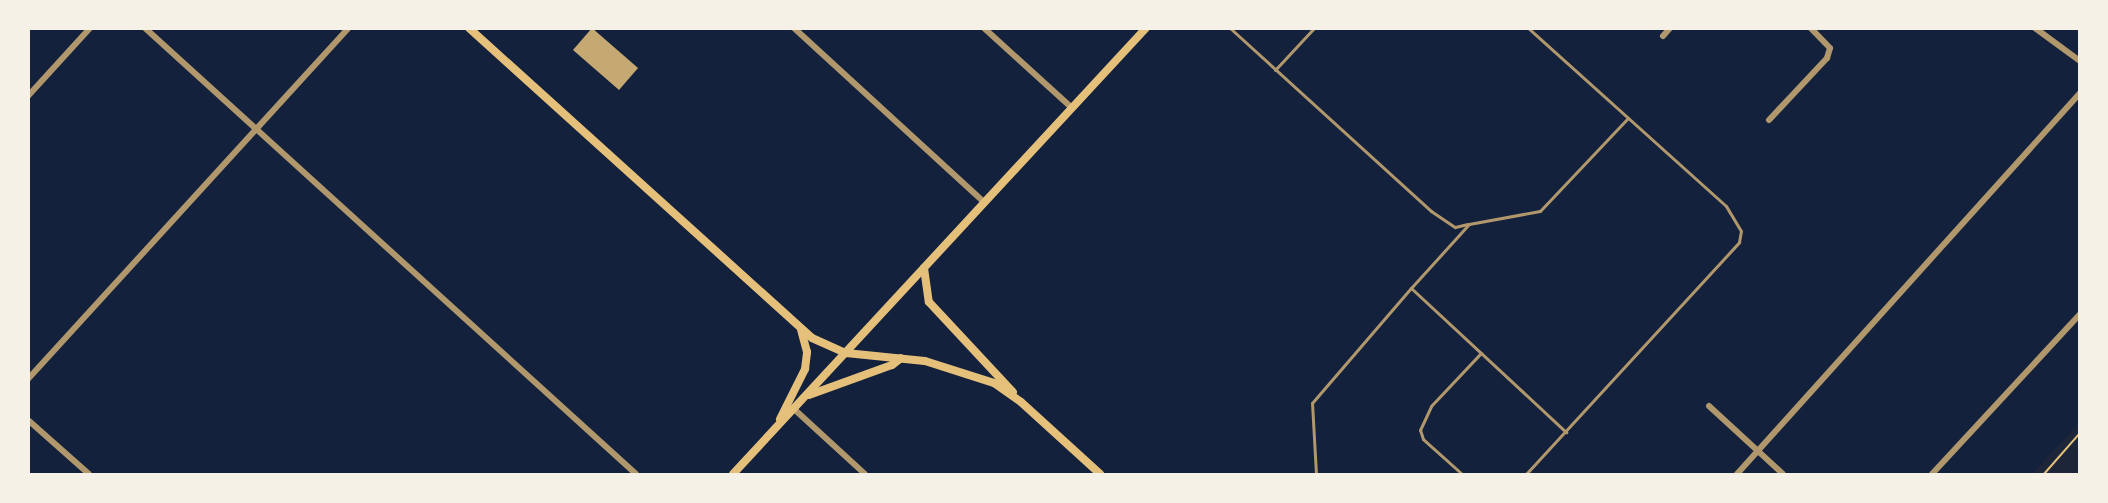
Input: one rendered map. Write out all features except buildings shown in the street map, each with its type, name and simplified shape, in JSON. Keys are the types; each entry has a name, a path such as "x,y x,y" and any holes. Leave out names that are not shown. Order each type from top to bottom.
{"main road":[{"path":"469,28 801,330 823,345 846,353 901,358 963,370 994,383 1021,402"},
{"path":"733,474 1146,28"},
{"path":"924,268 929,302 1021,402 1100,474"},
{"path":"773,432 805,369 807,352 801,330"},
{"path":"806,396 901,358"}],"street":[{"path":"28,96 90,28"},
{"path":"145,28 636,474"},
{"path":"28,379 349,28"},
{"path":"794,28 985,203"},
{"path":"984,28 1072,108"},
{"path":"1664,36 1670,28"},
{"path":"1769,120 1827,58 1830,48 1811,28"},
{"path":"2037,29 2079,61"},
{"path":"1737,474 2079,93"},
{"path":"1932,474 2079,315"},
{"path":"1709,406 1783,474"},
{"path":"794,409 865,474"},
{"path":"28,420 89,474"}],"lane":[{"path":"1230,28 1431,211 1455,227 1540,211 1628,118"},
{"path":"1275,70 1314,28"},
{"path":"1526,474 1739,242 1741,231 1726,206 1528,28"},
{"path":"1316,474 1312,404 1469,224"},
{"path":"1412,288 1566,432"},
{"path":"1462,474 1423,439 1420,430 1431,406 1481,352"}],"path":[{"path":"2044,474 2079,433"}],"shaded area":[{"path":"2079,423 2079,474 2032,474"}]}
